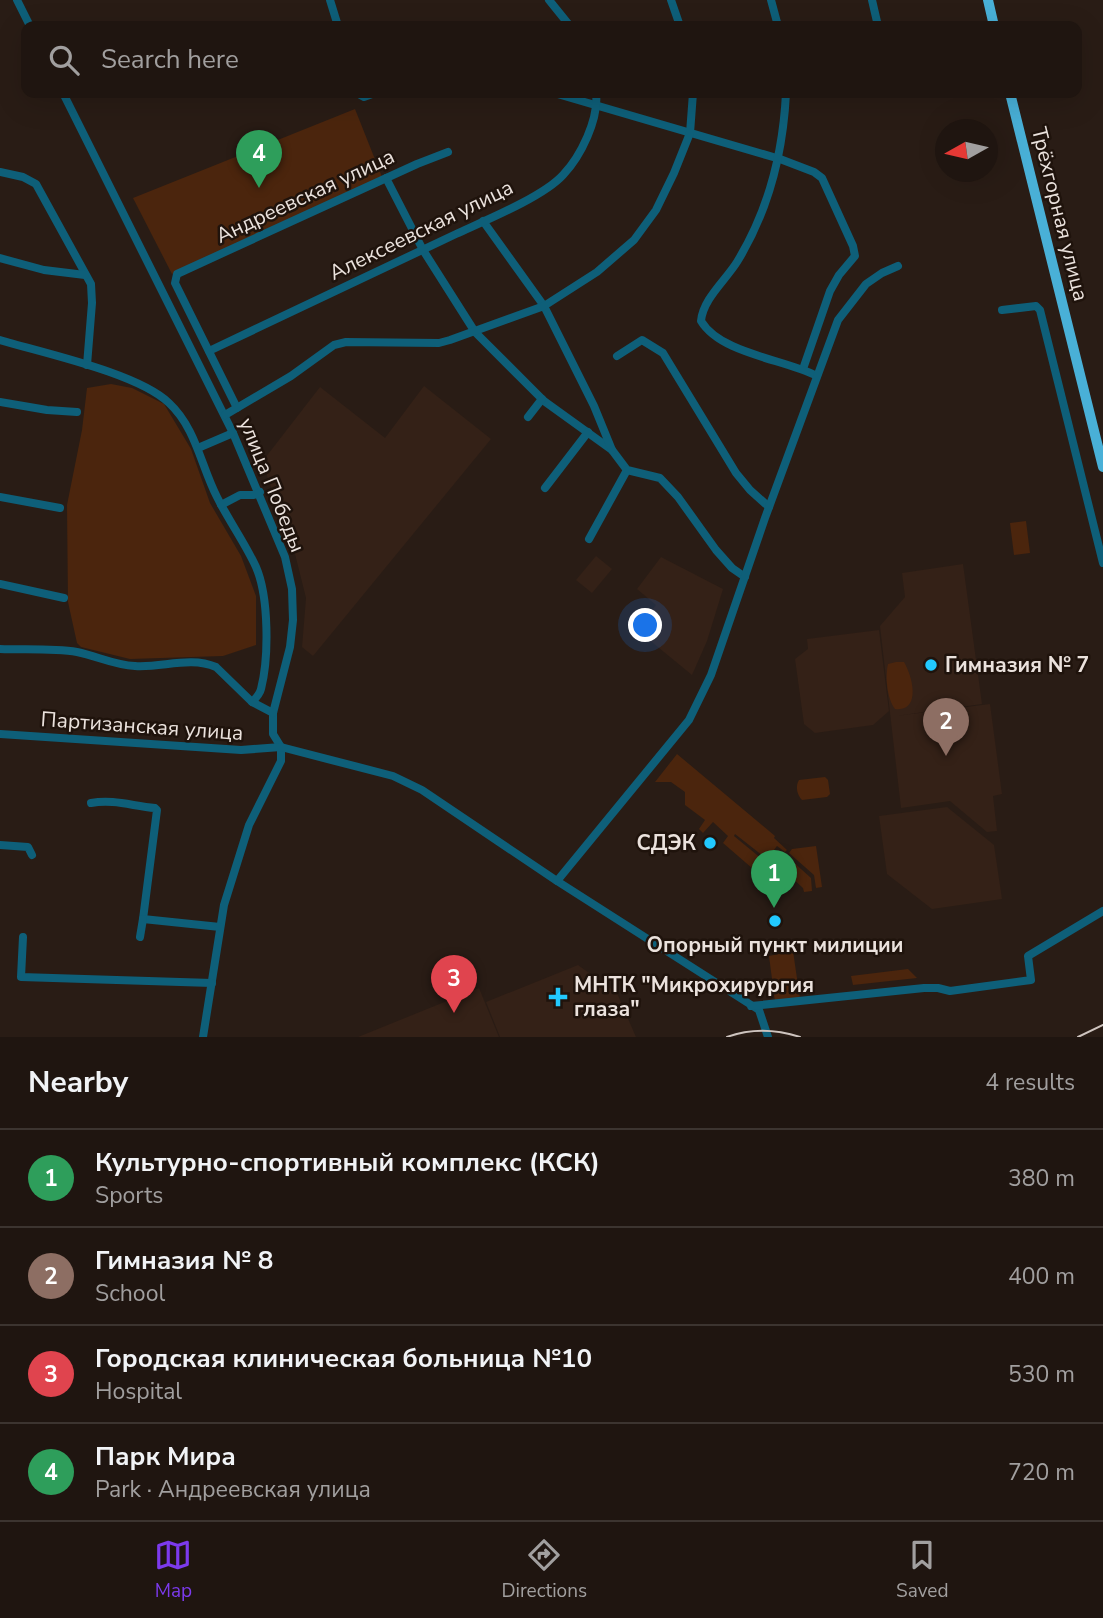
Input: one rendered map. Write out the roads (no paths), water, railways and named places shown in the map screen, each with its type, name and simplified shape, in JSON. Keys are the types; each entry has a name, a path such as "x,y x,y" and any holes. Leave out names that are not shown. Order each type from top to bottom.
{"highway":[{"path":"988,0 993,21"},
{"name":"Трёхгорная улица","path":"1011,98 1103,467"}],"street":[{"path":"17,0 28,21"},
{"path":"330,0 336,21"},
{"path":"549,0 566,21"},
{"path":"671,0 678,21"},
{"path":"771,0 777,21"},
{"path":"872,0 877,21"},
{"name":"улица Победы","path":"66,98 225,415 260,492 285,557 292,589 290,647 273,713 273,734 281,747 281,761 249,825 224,905 203,1037"},
{"path":"572,98 780,159 814,172 822,178 855,259 839,275 831,291 803,369"},
{"name":"Алексеевская улица","path":"209,351 483,221 546,188 562,176 581,148 597,105 596,98"},
{"path":"225,415 291,376 334,345 353,341 439,343 544,306 597,272 634,240 656,210 690,132 693,98"},
{"path":"786,98 780,159 757,226 736,264 706,304 701,321 722,342 817,376"},
{"name":"Андреевская улица","path":"202,338 175,284 177,274 448,152"},
{"path":"0,172 23,177 36,184 92,288 87,365"},
{"path":"386,178 423,250 475,332 540,397 612,450"},
{"path":"483,221 544,306 594,406 612,450 627,470 660,478 678,497 716,550 745,576"},
{"path":"0,258 44,270 85,275"},
{"path":"557,881 689,720 711,675 834,330 846,307 866,284 898,266"},
{"path":"1002,310 1036,306 1040,310 1103,563"},
{"path":"189,345 202,338 237,408"},
{"path":"0,340 69,359 152,389 169,402 183,419 221,505 256,568 264,595 265,656 261,692 252,702"},
{"path":"617,356 642,340 663,353 736,472 750,490 769,507"},
{"path":"528,417 540,397"},
{"path":"0,402 35,409 77,412"},
{"path":"545,488 588,432"},
{"path":"198,448 233,433"},
{"path":"589,539 627,470"},
{"path":"221,505 240,495 260,492"},
{"path":"0,497 60,508"},
{"path":"0,584 64,598"},
{"path":"0,649 76,652 137,667 194,662 209,664 216,667 252,702 273,713"},
{"name":"Партизанская улица","path":"0,734 241,750 281,747 393,776 422,790 751,1006"},
{"path":"91,803 119,802 157,810 140,937"},
{"path":"0,845 28,847 32,855"},
{"path":"751,1006 924,988 950,991 1031,980 1028,956 1103,911"},
{"path":"144,919 220,927"},
{"path":"23,937 21,977 212,983"},
{"path":"751,1006 759,1010 768,1037"}],"tram line":[{"path":"1078,1037 1103,1025"},
{"path":"727,1037 764,1031 800,1037"}],"place":[{"name":"Парк Мира","path":"259,188"},
{"name":"Гимназия № 7","path":"931,665"},
{"name":"Гимназия № 8","path":"946,756"},
{"name":"СДЭК","path":"710,843"},
{"name":"Культурно-спортивный комплекс (КСК)","path":"774,908"},
{"name":"Опорный пункт милиции","path":"775,921"},
{"name":"МНТК \"Микрохирургия глаза\"","path":"558,997"},
{"name":"Городская клиническая больница №10","path":"454,1013"}]}
